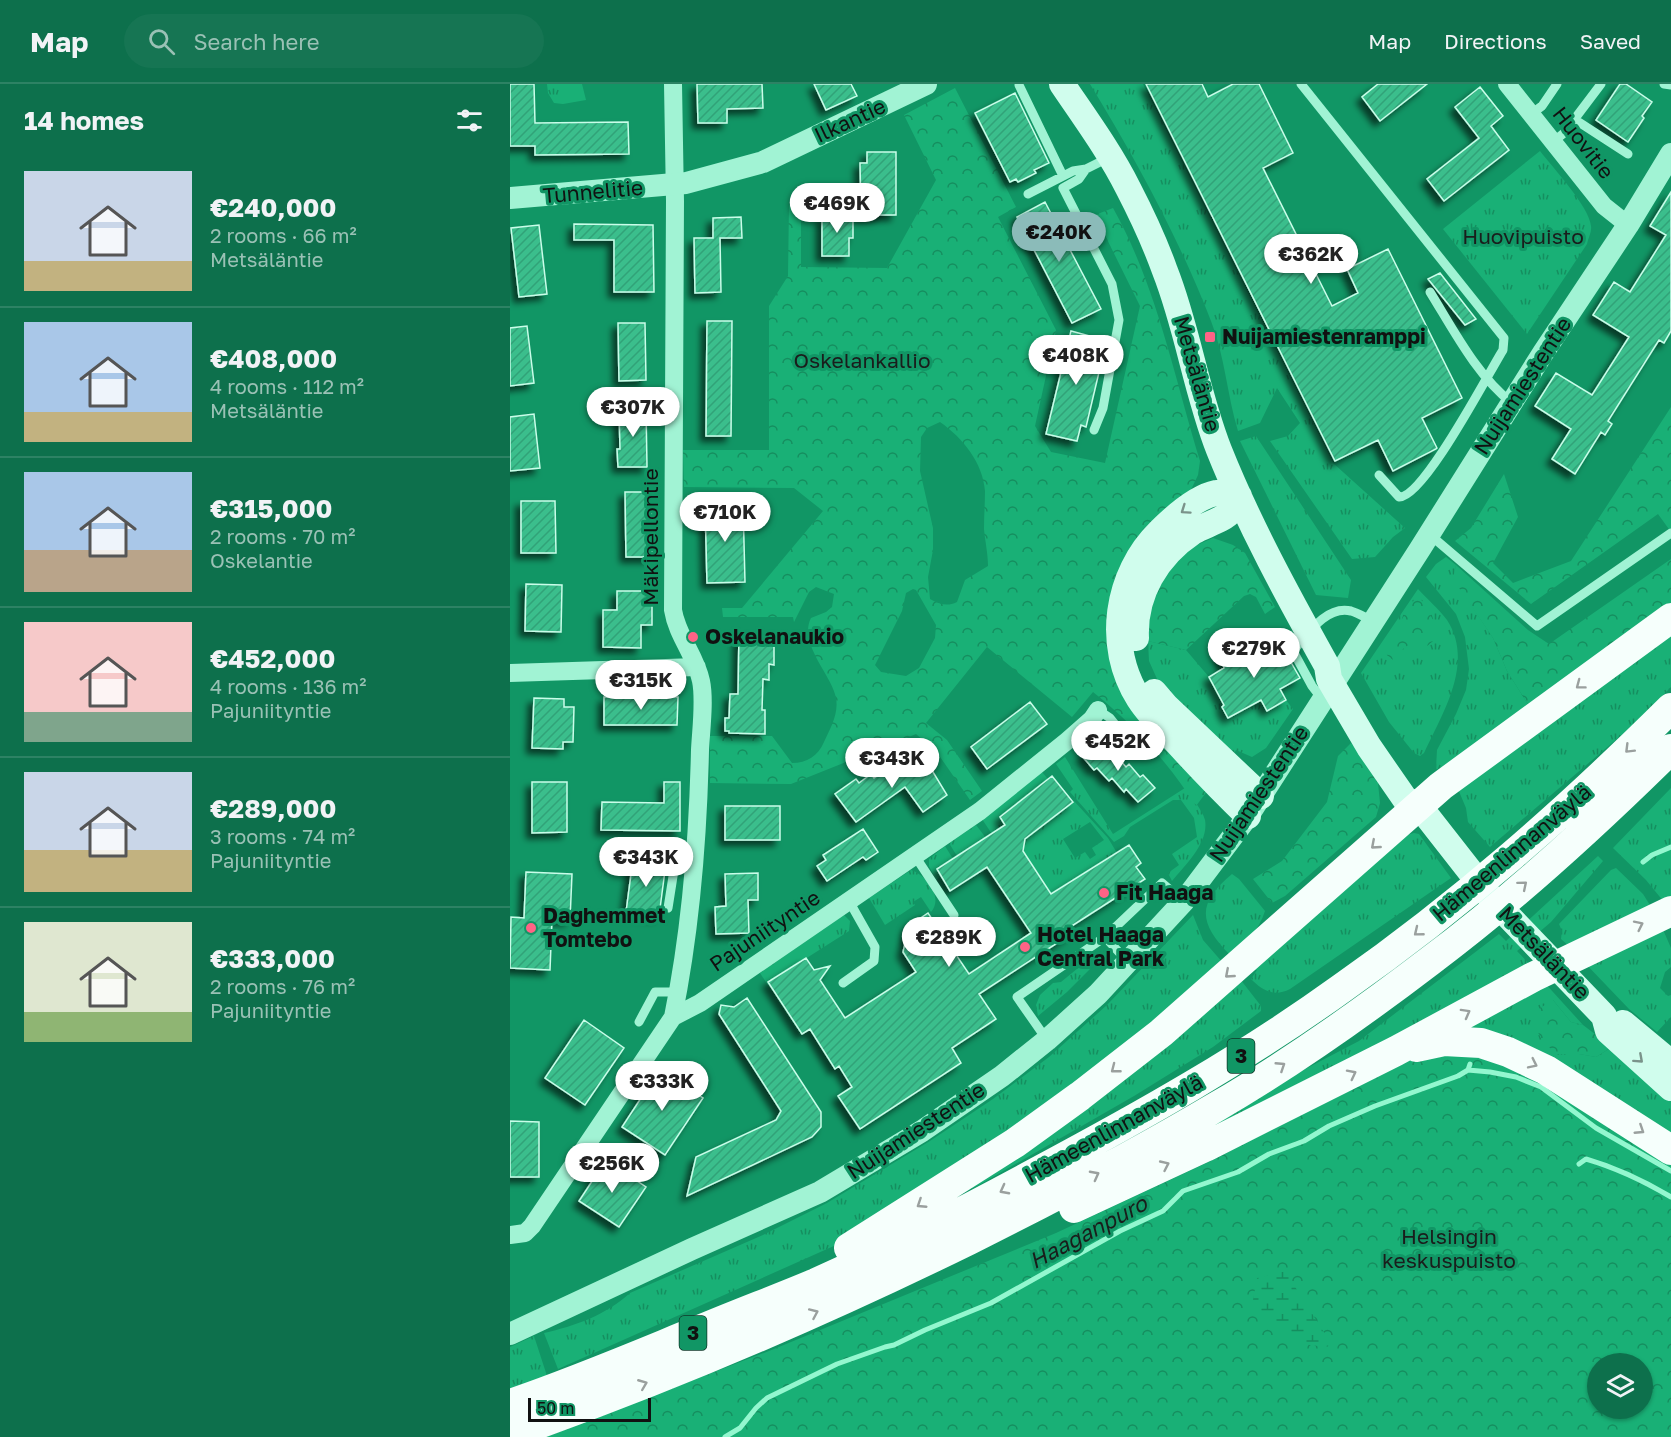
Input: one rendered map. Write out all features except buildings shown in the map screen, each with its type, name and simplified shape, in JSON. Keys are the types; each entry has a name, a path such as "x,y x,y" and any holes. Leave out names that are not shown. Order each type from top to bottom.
{"highway":[{"path":"748,1310 887,1226 1015,1143 1080,1096 1161,1033 1425,815 1441,786 1671,618"},
{"name":"Hämeenlinnanväylä","path":"510,1404 814,1283 957,1215 1104,1137 1204,1080 1284,1029 1411,938 1510,858 1607,771 1671,708"},
{"name":"Hämeenlinnanväylä","path":"510,1434 629,1390 762,1336 911,1268 1039,1205 1218,1106 1296,1056 1432,960 1579,837 1671,749"},
{"path":"911,1268 1018,1235 1205,1147 1396,1051 1533,977 1671,910"},
{"path":"1396,1051 1444,1041 1481,1043 1508,1052 1546,1071 1671,1150"}],"main road":[{"name":"Metsäläntie","path":"1062,84 1110,157 1136,204 1166,272 1187,335 1206,410 1219,449 1239,496 1298,614 1327,666 1343,676 1405,799 1425,815 1491,898 1604,1016 1608,1030 1671,1088"},
{"path":"1239,496 1229,514 1194,531 1176,544 1156,568 1146,584 1138,606 1136,641 1141,665 1158,697 1254,806"},
{"name":"Metsäläntie","path":"1604,1016 1619,1019 1671,1063"}],"street":[{"name":"Mäkipellontie","path":"673,84 675,185 673,610 675,625 697,667 702,687 700,780 689,930 673,1017"},
{"name":"Ilkantie","path":"675,185 764,162 926,84"},
{"name":"Huovitie","path":"1507,84 1604,206 1628,225"},
{"name":"Nuijamiestentie","path":"510,1334 820,1192 922,1131 1002,1076 1047,1040 1098,994 1184,902 1254,806 1628,225 1671,154"},
{"name":"Tunnelitie","path":"510,198 675,185"},
{"path":"510,673 697,667"},
{"name":"Pajuniityntie","path":"510,1235 525,1233 532,1226 673,1017 700,1002 980,811 1087,723 1098,710"}],"lane":[{"path":"1301,84 1504,338 1503,350 1445,449 1413,492 1404,498 1398,498 1379,475"},
{"path":"1531,114 1542,106 1557,84"},
{"path":"1553,142 1564,133 1601,84"},
{"path":"1664,84 1671,85"},
{"path":"1018,86 1063,176"},
{"path":"1575,119 1628,154"},
{"path":"1028,194 1072,171 1086,169 1110,157"},
{"path":"1086,169 1079,179 1063,188 1112,284 1119,320 1103,408 1094,430"},
{"path":"1430,292 1485,378 1498,393 1512,403"},
{"path":"1429,534 1537,626 1671,533"},
{"path":"1322,699 1290,653 1322,620 1337,611 1349,611 1373,621"},
{"path":"1098,710 1110,718 1134,748"},
{"path":"915,856 954,915"},
{"path":"668,908 674,870 681,866 694,865"},
{"path":"1047,1040 1017,998 1105,937 1162,883 1184,902"},
{"path":"843,983 874,961 875,953 849,901"},
{"path":"1105,937 1129,962"},
{"path":"639,1022 654,992 678,992"}],"green space":[{"path":"547,84 582,84 586,100 563,104 554,103 548,93"},
{"path":"1090,84 1143,84 1333,463 1405,528 1393,537 1375,557 1352,559 1270,441 1288,436 1300,423 1277,388 1260,423 1238,431 1220,348 1198,290 1156,200"},
{"name":"Oskelankallio","path":"955,88 1016,207 998,217 1056,330 1035,426 1051,452 1105,463 1140,306 1095,215 1113,208 1142,269 1163,332 1200,461 1198,475 1189,494 1143,529 1115,577 1106,629 1121,684 1208,790 1196,806 1149,744 1093,692 1072,717 987,647 926,723 947,740 982,791 970,800 936,751 916,734 791,784 710,783 710,736 772,736 792,763 811,758 822,747 835,716 837,704 833,689 812,649 808,628 811,618 832,607 834,594 816,587 809,592 794,622 793,617 723,617 722,608 742,608 823,511 794,488 684,487 683,450 769,450 769,306 788,276 789,205 801,204 801,267 887,268 936,180 904,115","holes":["940,422 964,443 980,471 985,491 984,529 988,561 988,566 965,580 957,602 946,605 930,599 928,577 933,550 933,528 920,471 921,437 927,428","913,589 916,590 936,625 935,638 919,668 906,676 881,672 875,665 902,611 906,593"]},
{"name":"Huovipuisto","path":"1540,151 1584,208 1591,228 1587,244 1527,334 1443,229"},
{"path":"1671,407 1671,532 1658,514 1531,604 1455,541 1471,528 1504,474 1518,517 1493,563 1513,583 1571,561"},
{"path":"1256,436 1351,580 1348,598 1316,595 1240,441"},
{"path":"1213,538 1233,545 1245,553 1275,607 1265,614 1256,597 1250,594 1244,596 1186,650 1148,641 1151,597 1167,571 1190,548"},
{"path":"1446,557 1456,565 1454,579 1493,638 1507,671 1529,706 1441,769 1436,769 1437,750 1466,690 1469,669 1465,637 1456,614 1426,577 1436,564"},
{"path":"1671,559 1671,605 1529,706 1507,671 1493,638 1453,579 1456,565 1528,630 1549,644"},
{"path":"1418,589 1447,620 1455,636 1458,653 1457,671 1447,705 1424,753 1420,756 1414,753 1389,722 1361,673"},
{"path":"1417,595 1441,634 1425,648 1416,640 1404,648 1393,660 1382,651"},
{"path":"1671,634 1671,687 1638,721 1490,847 1468,822 1466,808 1458,789"},
{"path":"1148,641 1186,650 1209,677 1224,705 1222,707 1228,718 1265,697 1267,711 1286,700 1293,709 1266,748 1252,757 1236,750 1232,758 1162,690 1149,661"},
{"path":"1351,743 1377,773 1380,803 1376,817 1285,896 1272,903 1253,879 1282,861 1327,802 1338,756"},
{"path":"1065,757 1113,834 1185,788 1205,820 1205,829 1195,853 1172,881 1168,873 1179,865 1172,854 1197,837 1194,818 1181,800 1173,800 1130,827 1124,836 1114,842 1070,792 1073,789 1056,764"},
{"path":"1041,771 1048,779 1000,816 1005,825 992,834 982,819"},
{"path":"1671,788 1671,899 1664,902 1646,880 1613,848"},
{"path":"1074,801 1108,838 1117,853 1048,896 1043,889 1046,885 1023,851 1025,839","holes":["1090,822 1104,840 1092,848 1096,855 1090,859 1085,852 1075,858 1063,839"]},
{"path":"976,825 986,838 957,856 949,843"},
{"path":"1419,834 1451,878 1290,989 1269,992 1251,979 1257,970 1246,969 1406,835"},
{"path":"945,846 953,859 937,869 941,876 936,880 929,866 929,859"},
{"path":"1598,856 1603,861 1551,922 1517,951 1532,967 1117,1182 1290,1077 1359,1041 1499,934 1506,941"},
{"path":"1616,868 1643,894 1653,910 1570,947 1561,939 1562,931 1559,924 1611,870"},
{"path":"911,870 932,887 934,906 931,912 921,897 913,902 915,905 885,925 869,898"},
{"path":"1232,874 1239,879 1265,911 1255,930 1230,955 1212,933 1206,914 1207,904 1212,895"},
{"path":"844,915 850,921 849,931 769,982 802,1034 800,1035 760,973"},
{"path":"1193,915 1203,940 1223,963 1110,1063 845,1241 558,1369 544,1333 590,1319 611,1308 630,1293 763,1235 827,1203 930,1141 993,1099 1049,1057 1107,1005"},
{"path":"1661,925 1671,948 1671,967 1665,972 1660,988 1668,996 1671,995 1671,1017 1657,1032 1629,1009 1584,962"},
{"path":"1094,955 1099,955 1101,958 1067,992 1038,1016 1036,1005 1040,995 1053,983 1061,982"},
{"path":"1240,979 1261,1006 1261,1011 1213,1047 1134,1096 979,1185 915,1217"},
{"path":"1543,981 1583,1025 1571,1022 1553,1000 1556,1054 1596,1057 1612,1047 1671,1100 1671,1142 1455,1034"},
{"path":"1553,1000 1571,1022 1583,1025 1612,1047 1596,1057 1556,1054 1542,1040 1529,1015"},
{"name":"Helsingin keskuspuisto","path":"1438,1050 1491,1054 1671,1158 1671,1437 546,1437 774,1349 1056,1233 1213,1160 1403,1061"},
{"path":"1285,1271 1332,1345 1326,1347 1295,1343 1265,1319 1253,1300 1257,1278"},
{"path":"534,1336 547,1376 510,1390 510,1347"}],"waterway":[{"name":"Haaganpuro","path":"1643,862 1652,855 1671,847"},
{"name":"Haaganpuro","path":"725,1437 740,1428 767,1398 837,1364 894,1345 991,1303 1120,1231 1163,1211 1183,1191 1238,1172 1269,1154 1304,1141 1329,1126 1375,1106 1458,1076 1468,1070 1470,1064"},
{"path":"1468,1070 1516,1077 1541,1087 1596,1128 1671,1171"},
{"path":"1579,1164 1586,1159 1609,1166 1671,1197"}],"place":[{"name":"Nuijamiestenramppi","path":"1210,337"},
{"name":"Oskelanaukio","path":"693,637"},
{"name":"Fit Haaga","path":"1104,893"},
{"name":"Daghemmet Tomtebo","path":"531,928"},
{"name":"Hotel Haaga Central Park","path":"1025,947"}]}
